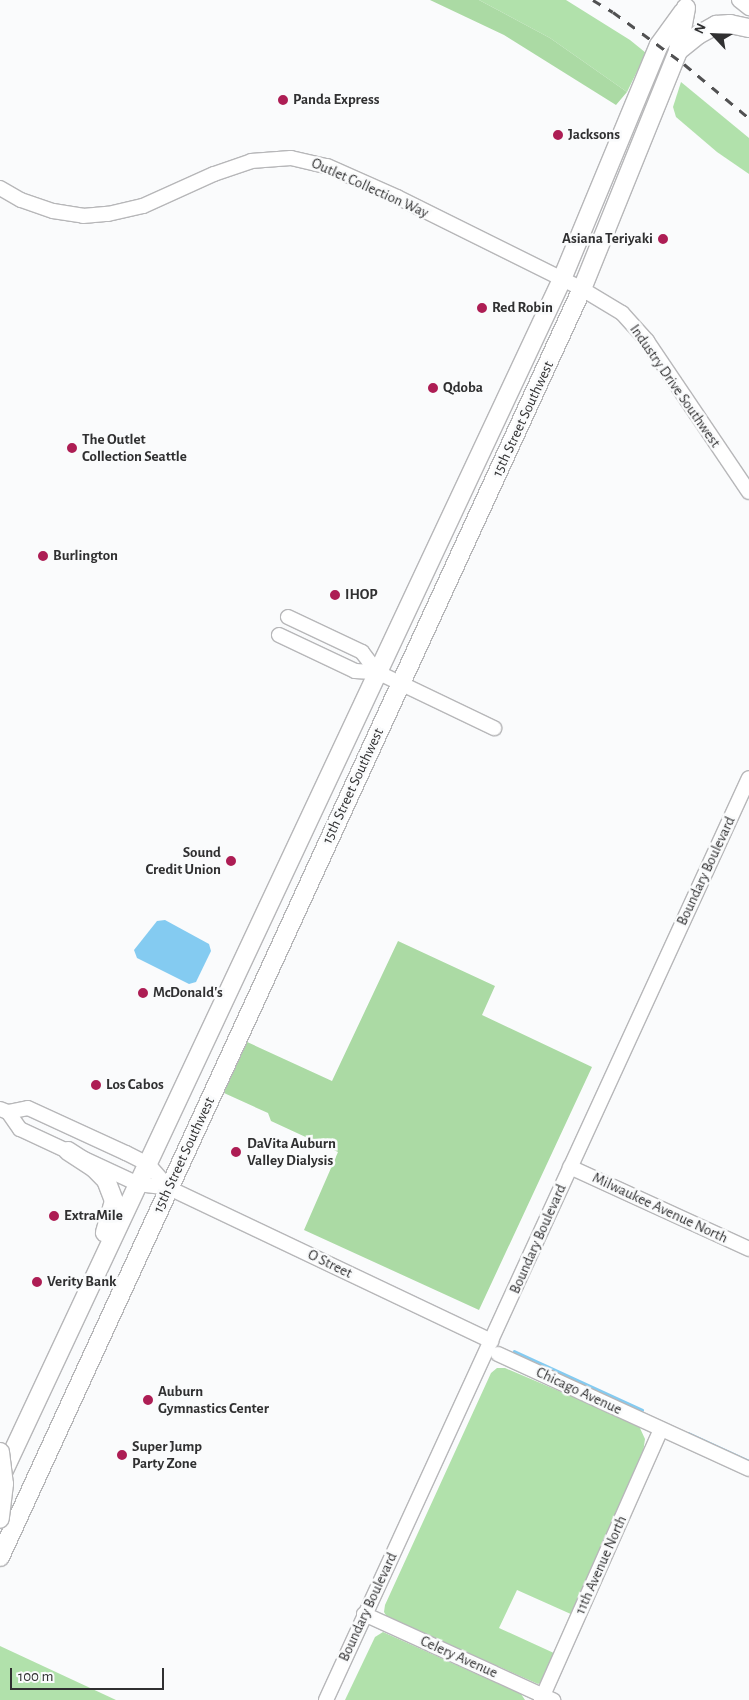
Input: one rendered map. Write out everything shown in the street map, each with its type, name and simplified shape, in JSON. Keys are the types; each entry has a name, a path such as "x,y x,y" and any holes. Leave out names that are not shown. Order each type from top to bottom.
{"main road":[{"name":"15th Street Southwest","path":"0,1557 582,289 678,51 688,4"},
{"name":"15th Street Southwest","path":"0,1479 562,279 658,45 688,4"},
{"path":"678,51 698,35 716,25 730,24 749,28"},
{"path":"68,1151 102,1174 109,1186 114,1201 81,1304"},
{"path":"0,1452 4,1484 0,1518"}],"street":[{"path":"739,0 749,8"},
{"name":"Outlet Collection Way","path":"0,188 21,200 53,211 83,216 108,214 143,206 214,174 251,161 272,158 304,159 332,167 397,197 562,279"},
{"name":"Industry Drive Southwest","path":"562,279 616,309 638,328 749,492"},
{"path":"288,617 362,652 377,672"},
{"path":"279,635 355,671 377,672 494,728"},
{"name":"Boundary Boulevard","path":"326,1700 749,778"},
{"path":"4,1110 28,1108 148,1164"},
{"path":"4,1110 20,1130 138,1184"},
{"name":"O Street","path":"148,1164 169,1188"},
{"name":"Milwaukee Avenue North","path":"570,1167 749,1249"},
{"name":"O Street","path":"138,1184 169,1188 491,1341"},
{"name":"Chicago Avenue","path":"498,1354 661,1429 669,1430 749,1469"},
{"name":"11th Avenue North","path":"546,1698 661,1429"},
{"name":"Celery Avenue","path":"364,1614 546,1698"}],"green space":[{"path":"430,0 479,0 550,38 627,92 616,105 504,35"},
{"path":"479,0 566,0 630,40 646,53 627,92 550,38"},
{"path":"681,82 749,138 749,174 717,152 676,117 673,107"},
{"path":"398,941 495,986 482,1015 592,1067 479,1310 304,1230 338,1152 271,1121 268,1113 224,1093 245,1041 332,1081"},
{"path":"497,1368 505,1368 632,1422 639,1426 645,1439 642,1460 573,1615 517,1590 499,1628 556,1654 542,1682 538,1684 387,1617 384,1612 385,1605 491,1373"},
{"path":"383,1632 521,1694 525,1700 345,1700 375,1637"},
{"path":"0,1646 116,1700 0,1700"}],"water":[{"path":"165,920 209,944 211,951 196,982 189,984 137,958 134,950 157,921"}],"waterway":[{"path":"514,1351 642,1410"},
{"path":"688,1433 749,1461"}],"railway":[{"path":"593,0 613,12 684,64 749,118"}],"place":[{"name":"Panda Express","path":"283,100"},
{"name":"Jacksons","path":"558,135"},
{"name":"Asiana Teriyaki","path":"663,239"},
{"name":"Red Robin","path":"482,308"},
{"name":"Qdoba","path":"433,388"},
{"name":"The Outlet Collection Seattle","path":"72,448"},
{"name":"Burlington","path":"43,556"},
{"name":"IHOP","path":"335,595"},
{"name":"Sound Credit Union","path":"231,861"},
{"name":"McDonald's","path":"143,993"},
{"name":"Los Cabos","path":"96,1085"},
{"name":"DaVita Auburn Valley Dialysis","path":"236,1152"},
{"name":"ExtraMile","path":"54,1216"},
{"name":"Verity Bank","path":"37,1282"},
{"name":"Auburn Gymnastics Center","path":"148,1400"},
{"name":"Super Jump Party Zone","path":"122,1455"}]}
